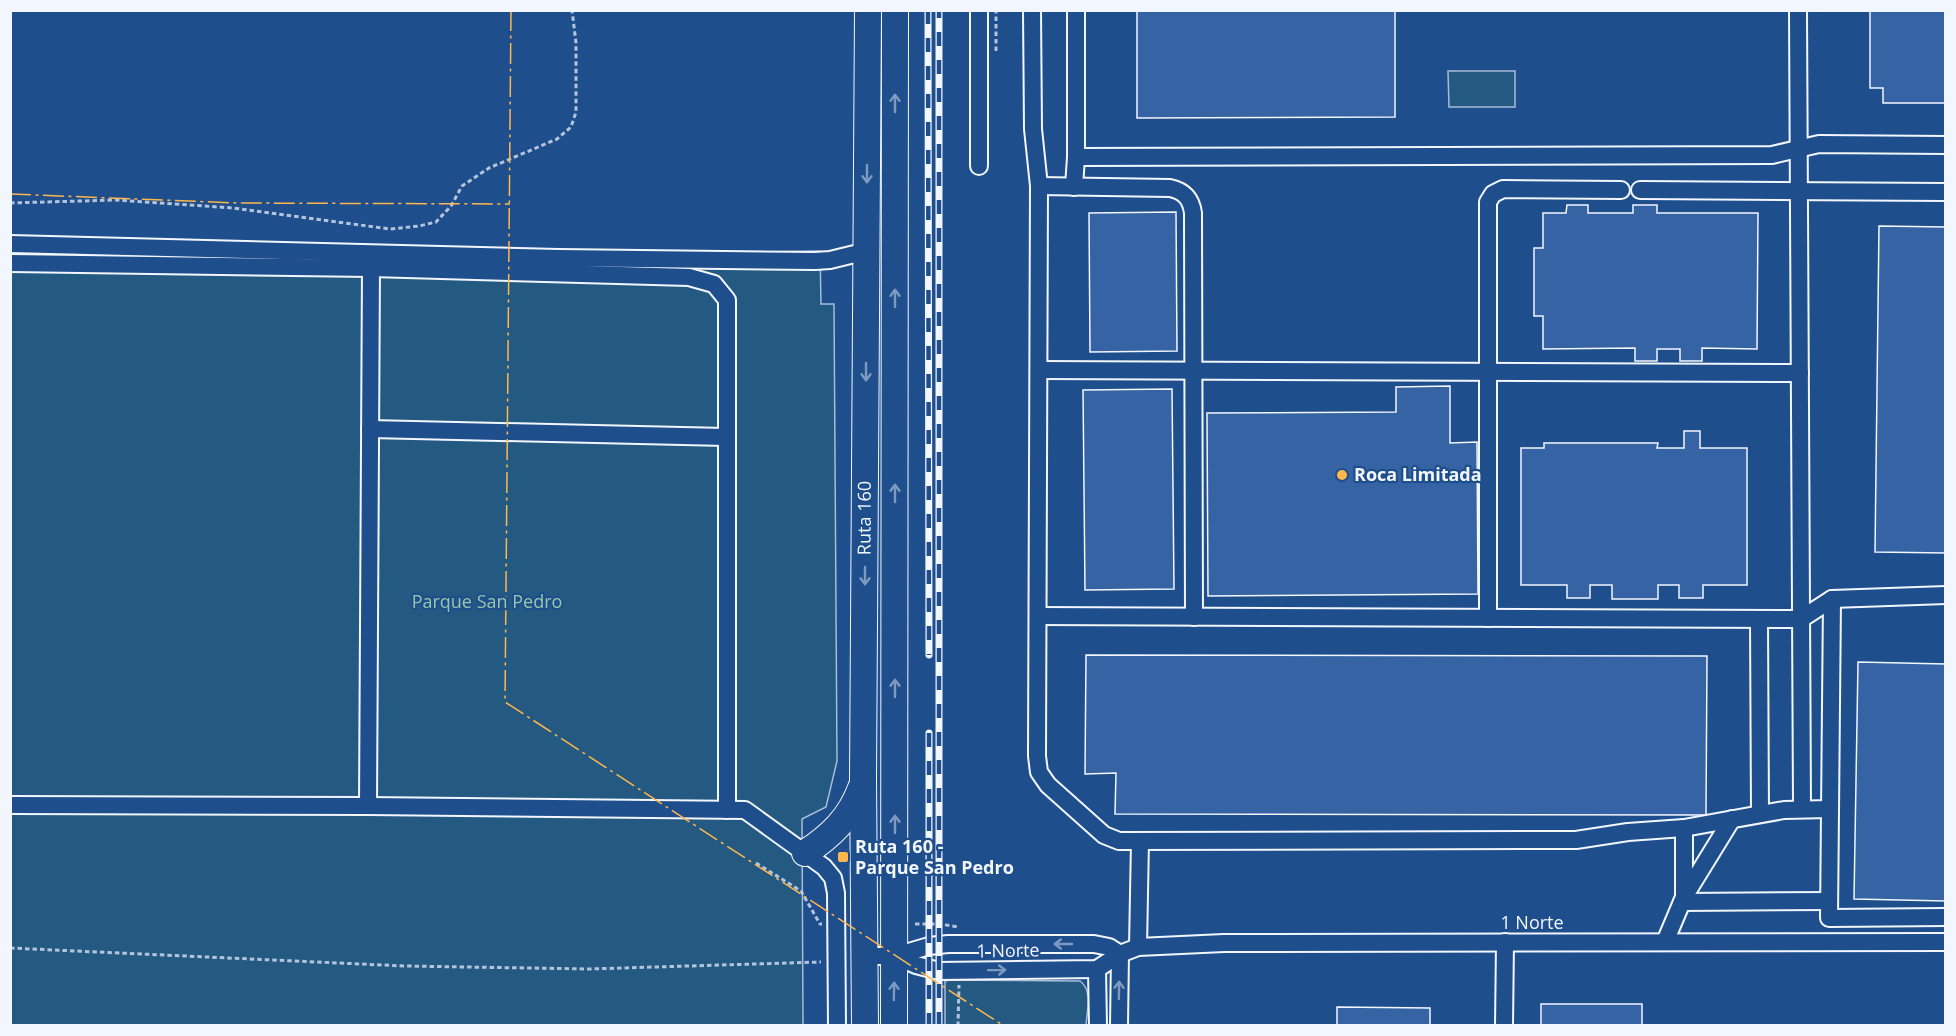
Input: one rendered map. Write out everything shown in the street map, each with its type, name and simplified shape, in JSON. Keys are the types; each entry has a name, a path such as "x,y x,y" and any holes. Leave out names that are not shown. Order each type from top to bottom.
{"highway":[{"name":"Ruta 160","path":"865,1026 863,779 868,10"},
{"name":"Ruta 160","path":"894,1026 895,10"},
{"path":"805,853 830,835 844,821 857,799 863,779"}],"street":[{"path":"979,10 979,166"},
{"path":"1032,10 1034,129 1039,186 1038,756 1040,772 1048,785 1104,835 1119,841 1576,840 1628,832 1684,828 1802,808 1830,808"},
{"path":"1074,187 1076,10"},
{"path":"1798,10 1802,808"},
{"path":"1076,157 1772,155 1819,144 1946,145"},
{"path":"1039,186 1170,188 1177,189 1188,197 1193,213 1194,616"},
{"path":"1488,618 1487,207 1490,198 1503,189 1621,190"},
{"path":"1640,190 1946,192"},
{"path":"10,244 559,258 815,261 830,260 867,251"},
{"path":"10,263 371,268 689,277 714,284 727,300 727,810"},
{"path":"368,806 371,268"},
{"path":"1039,370 1800,373"},
{"path":"370,429 726,437"},
{"path":"1038,616 1801,619 1832,599 1946,595"},
{"path":"1832,599 1828,918 1946,917"},
{"path":"1759,619 1760,814"},
{"path":"10,805 745,810 824,867 833,878 835,885 837,1026"},
{"path":"1665,942 1683,899 1732,819"},
{"path":"1683,899 1684,828"},
{"path":"1138,947 1140,841"},
{"path":"1683,899 1829,901"},
{"path":"1504,1026 1505,942"},
{"name":"1 Norte","path":"895,956 930,969 958,971 1097,969 1120,954 1138,947 1224,943 1946,942"},
{"name":"1 Norte","path":"864,956 895,956 929,946 959,944 1094,944 1108,947 1120,954"},
{"path":"1119,1026 1120,954"},
{"path":"1097,969 1098,1026"}],"path":[{"path":"10,203 116,200 233,208 390,229 436,222 451,206 462,186 489,168 557,138 571,127 576,112 576,43 572,10"},
{"path":"756,863 801,891 820,924 836,925"},
{"path":"895,925 939,924 959,927 959,944"},
{"path":"10,948 416,966 589,969 836,964"},
{"path":"958,971 958,1026"}],"green space":[{"path":"1448,71 1515,71 1515,107 1449,107"},
{"name":"Parque San Pedro","path":"11,246 604,255 820,251 821,304 834,304 837,761 826,807 802,819 803,1025 11,1026"},
{"path":"945,981 1080,981 1088,995 1086,1025 945,1025"}],"building":[{"path":"1137,10 1395,10 1395,117 1137,118"},
{"path":"1870,10 1946,10 1946,103 1883,103 1883,88 1870,88"},
{"path":"1567,205 1588,205 1588,213 1633,213 1633,205 1657,205 1657,213 1758,213 1757,349 1702,348 1702,361 1680,361 1680,349 1657,349 1657,361 1635,361 1635,348 1543,349 1543,316 1534,316 1534,248 1543,248 1543,213 1566,213"},
{"path":"1176,212 1177,351 1090,352 1089,213"},
{"path":"1879,226 1946,227 1946,553 1875,552"},
{"name":"Roca Limitada","path":"1450,386 1450,443 1477,442 1478,594 1208,596 1207,413 1396,412 1396,387"},
{"path":"1172,389 1174,589 1085,590 1083,390"},
{"path":"1684,431 1700,431 1700,448 1747,448 1747,585 1703,585 1703,598 1679,598 1679,585 1658,585 1658,599 1612,599 1612,585 1590,585 1590,598 1567,598 1567,585 1521,585 1521,448 1544,448 1544,443 1658,443 1657,448 1684,448"},
{"path":"1086,655 1707,656 1706,815 1115,814 1116,773 1085,774"},
{"path":"1858,662 1946,664 1946,901 1854,899"},
{"path":"1541,1004 1642,1004 1642,1026 1541,1026"},
{"path":"1337,1007 1430,1008 1430,1026 1337,1026"}],"railway":[{"path":"928,10 929,655"},
{"path":"939,10 939,1026"},
{"path":"929,733 929,1026"}],"power":[{"path":"511,10 505,702 1004,1026"},
{"path":"10,194 237,203 510,204"}],"place":[{"name":"Roca Limitada","path":"1342,475"},
{"name":"Ruta 160 - Parque San Pedro","path":"843,857"}]}
